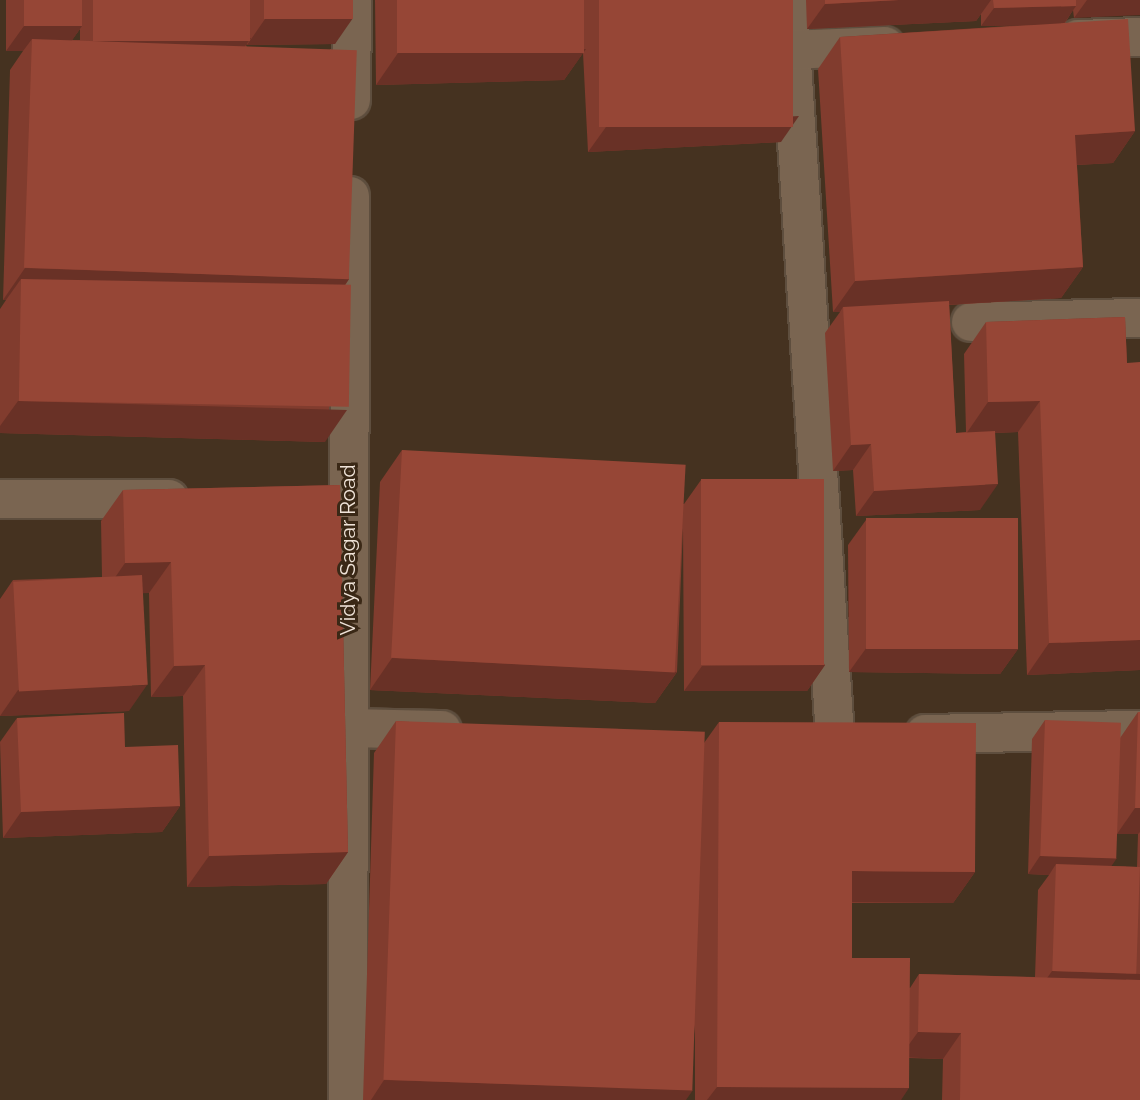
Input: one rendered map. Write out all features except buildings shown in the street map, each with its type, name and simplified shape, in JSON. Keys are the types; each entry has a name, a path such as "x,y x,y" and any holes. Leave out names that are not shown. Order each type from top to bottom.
{"street":[{"name":"Vidya Sagar Road","path":"348,1100 346,728 352,0"},
{"path":"788,0 789,50 835,736"},
{"path":"1046,40 1140,37"},
{"path":"789,50 924,45"},
{"path":"971,322 1140,318"},
{"path":"0,499 209,499"},
{"path":"307,499 348,499"},
{"path":"346,728 486,730"},
{"path":"793,735 1140,730"}]}
